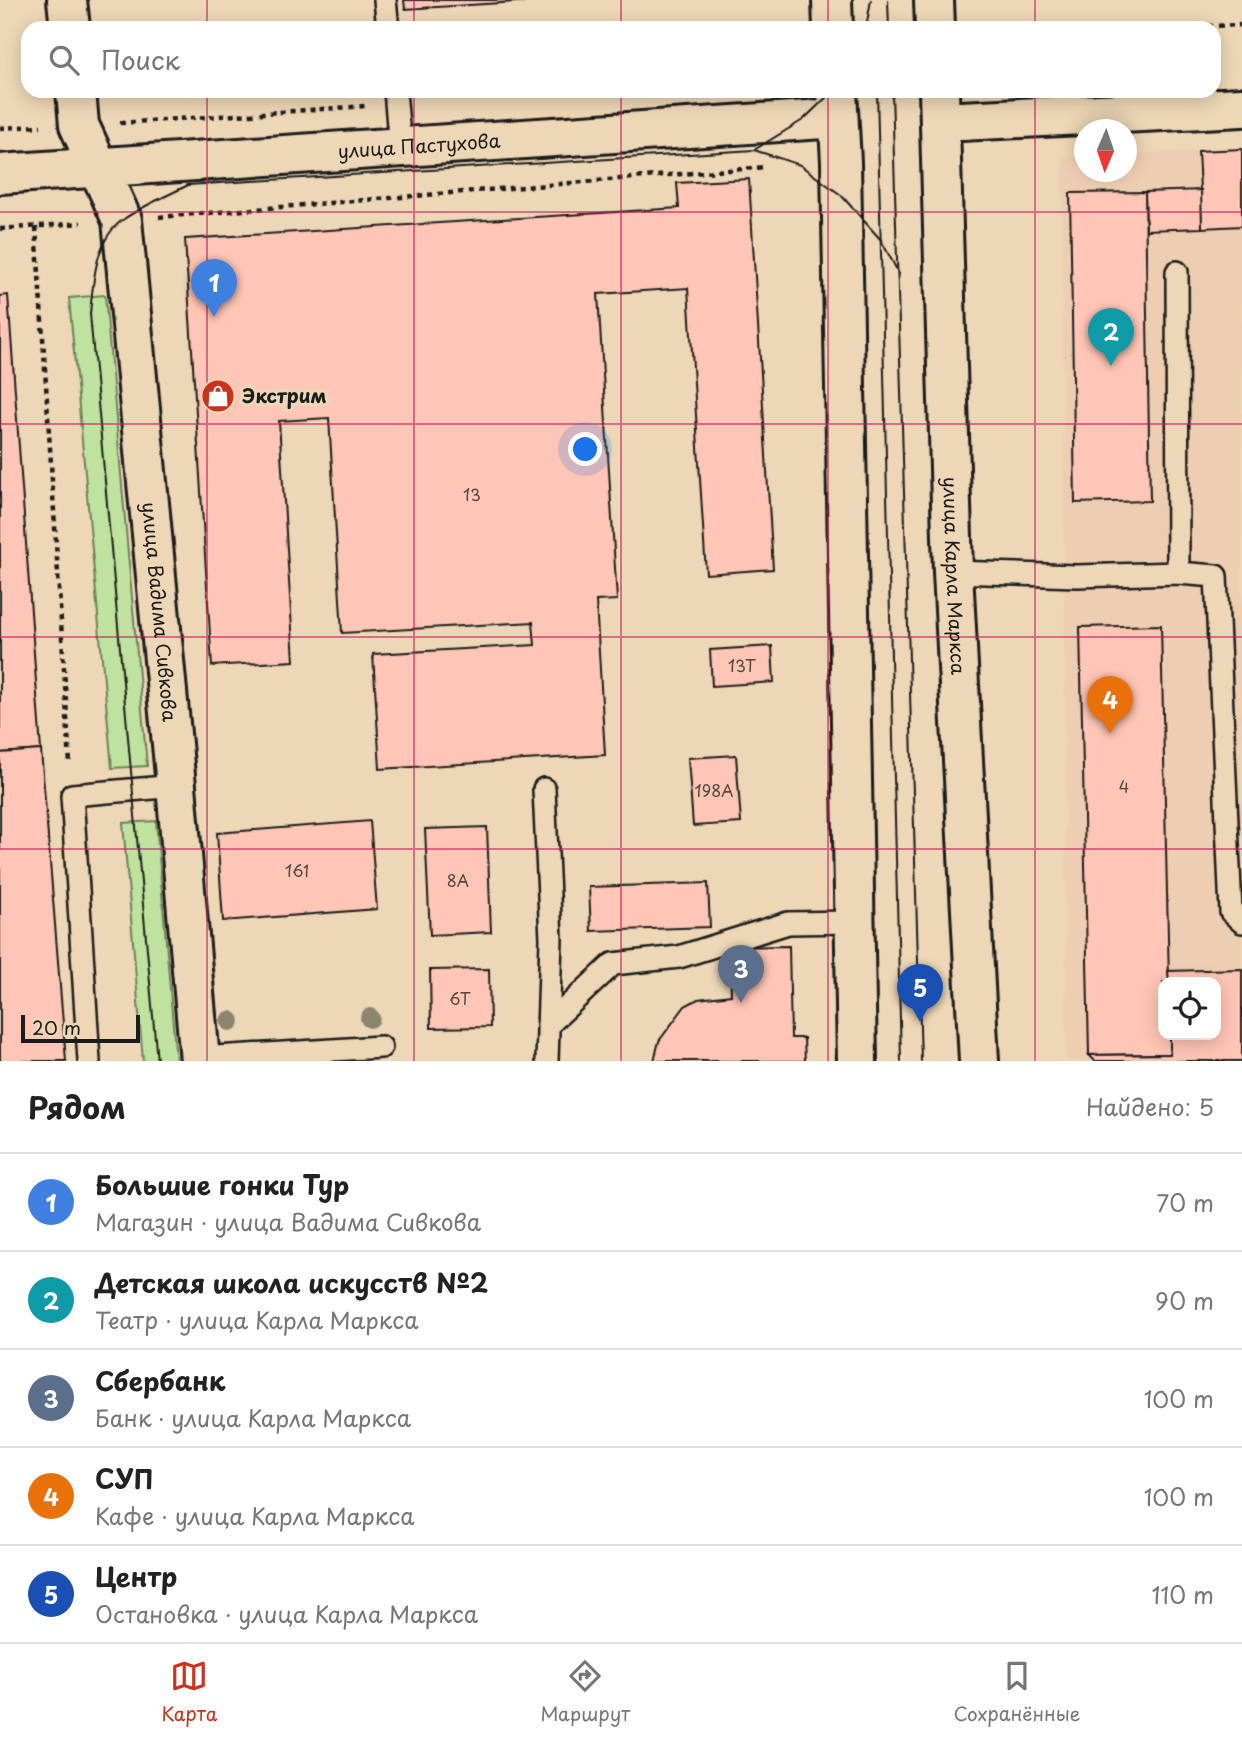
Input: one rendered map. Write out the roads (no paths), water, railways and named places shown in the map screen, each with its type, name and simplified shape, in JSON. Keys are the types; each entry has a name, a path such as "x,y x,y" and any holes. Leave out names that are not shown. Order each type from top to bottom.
{"street":[{"path":"67,0 69,21"},
{"path":"832,0 833,21"},
{"path":"934,0 935,21"},
{"path":"837,105 841,162 857,1061"},
{"name":"улица Пастухова","path":"0,174 400,148 837,105"},
{"path":"939,106 998,120 1242,107"},
{"name":"улица Карла Маркса","path":"939,106 953,572 979,1061"},
{"name":"улица Вадима Сивкова","path":"77,108 99,169 122,220 199,1059"}],"lane":[{"path":"385,0 387,21"},
{"path":"396,98 400,148"},
{"path":"1177,272 1178,573"},
{"path":"953,572 1077,576 1178,573 1216,576 1231,912 1242,922"},
{"path":"89,1061 72,794 176,786"},
{"path":"544,789 551,939 547,1061"},
{"path":"548,1025 613,964 680,957 788,923 854,922"},
{"path":"199,1059 381,1047"}],"tram line":[{"path":"867,21 871,0"},
{"path":"888,0 889,21"},
{"path":"754,150 803,120 826,98"},
{"path":"877,98 901,1061"},
{"path":"892,98 921,1061"},
{"path":"157,1061 90,314 97,262 114,227 139,209 188,185 754,150 800,165 841,195 881,240 899,274"}],"place":[{"name":"Большие гонки Тур","path":"214,317"},
{"name":"Детская школа искусств №2","path":"1111,366"},
{"name":"Экстрим","path":"218,396"},
{"name":"СУП","path":"1110,734"},
{"name":"Сбербанк","path":"741,1003"},
{"name":"Центр","path":"920,1022"}]}
